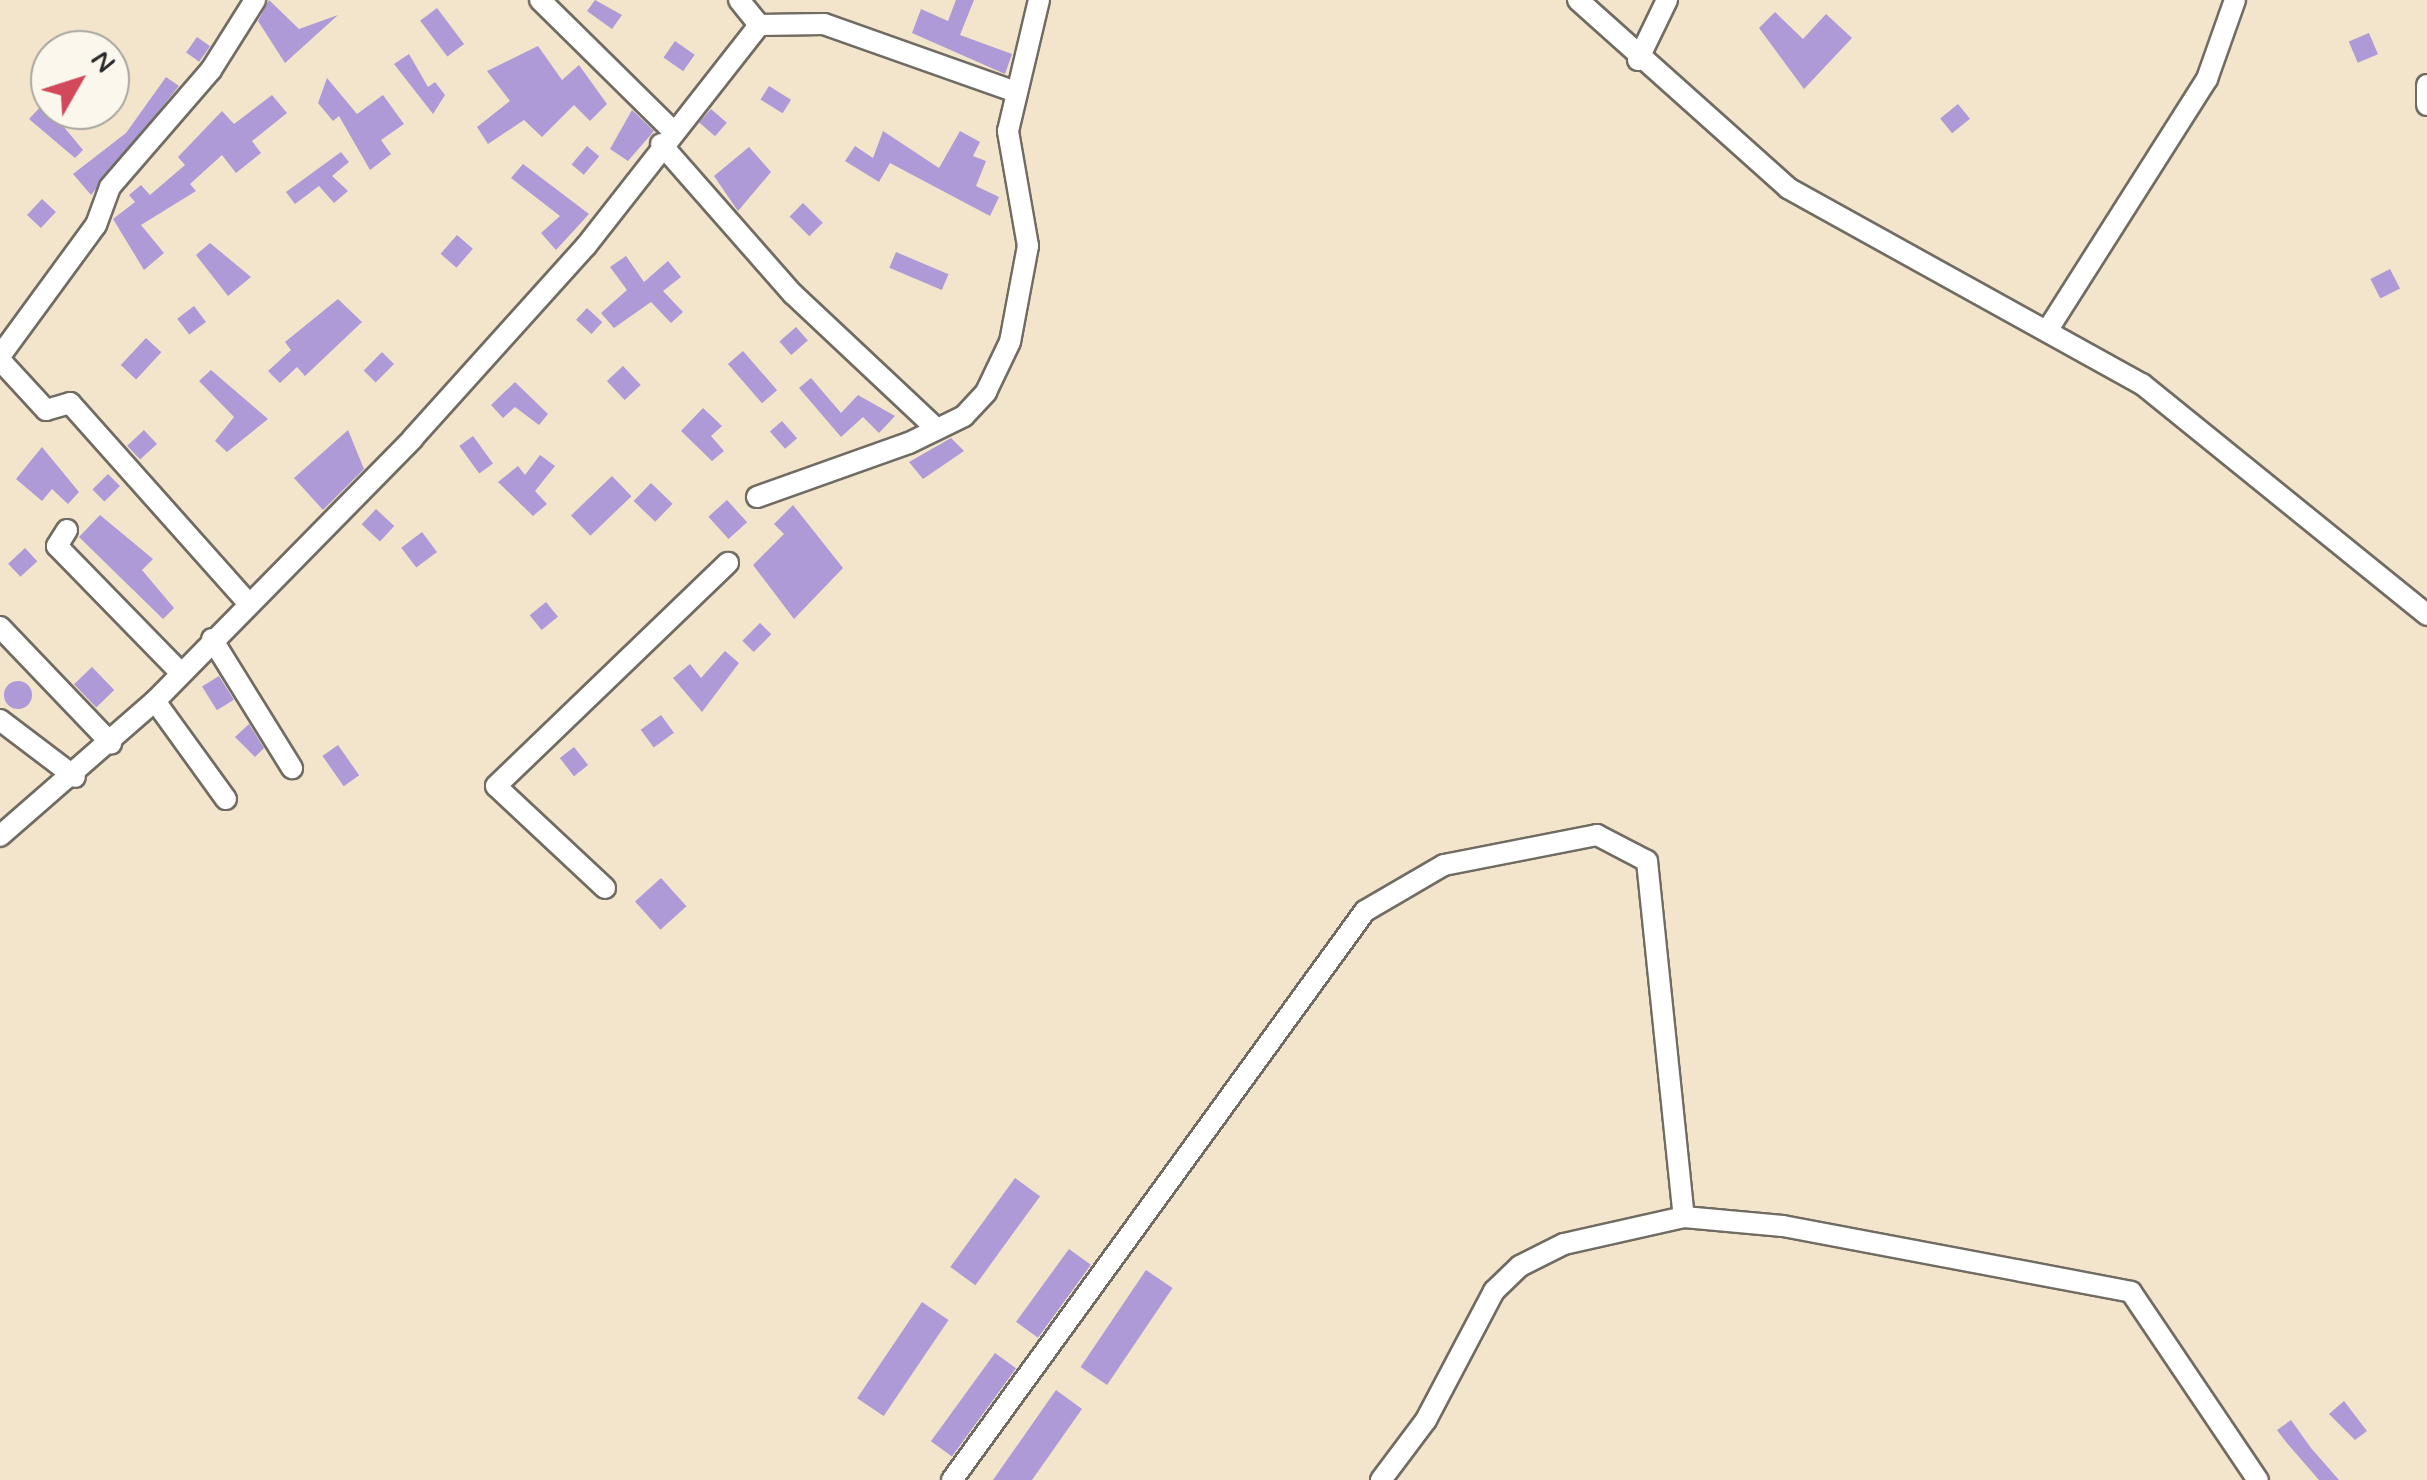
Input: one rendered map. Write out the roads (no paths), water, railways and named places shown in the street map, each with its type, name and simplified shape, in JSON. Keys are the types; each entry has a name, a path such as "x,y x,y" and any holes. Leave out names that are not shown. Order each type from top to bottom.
{"street":[{"path":"248,603 70,403 46,410 0,358 96,225 110,187 211,70 255,0"},
{"path":"540,0 666,136 793,294 937,429"},
{"path":"738,0 759,26"},
{"path":"758,498 937,429 986,392 1010,342 1028,246 1008,131 1012,91 1039,0"},
{"path":"1578,0 1638,60 1788,188 2048,331 2227,446 2427,615"},
{"path":"1638,60 1667,0"},
{"path":"2048,331 2208,78 2235,0"},
{"path":"0,836 75,776 155,701 573,260 666,136 759,26 824,24 1012,91"},
{"path":"2427,85 2427,105"},
{"path":"66,530 57,546 181,673"},
{"path":"605,888 496,786 728,564"},
{"path":"0,627 111,743"},
{"path":"212,639 292,768"},
{"path":"155,701 226,799"},
{"path":"0,720 75,776"},
{"path":"952,1480 1365,911 1444,865 1598,835 1647,861 1684,1217"},
{"path":"1381,1480 1426,1420 1494,1291 1520,1266 1564,1244 1684,1217 1784,1226 2131,1292 2258,1480"}]}
